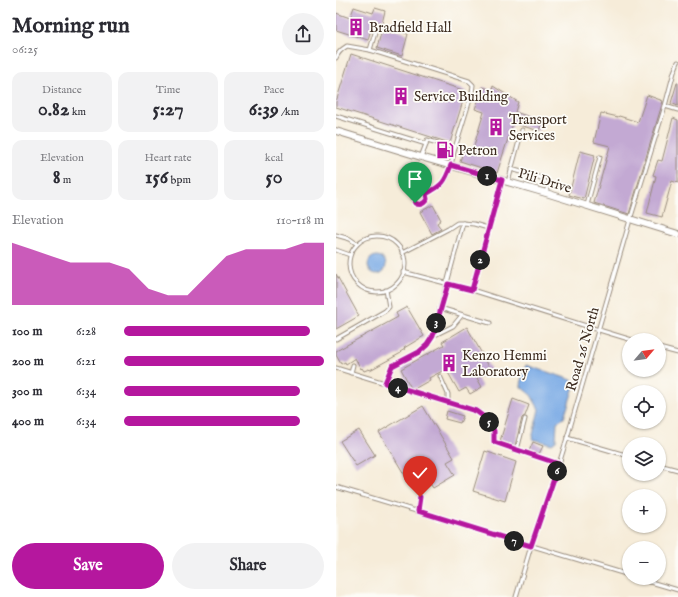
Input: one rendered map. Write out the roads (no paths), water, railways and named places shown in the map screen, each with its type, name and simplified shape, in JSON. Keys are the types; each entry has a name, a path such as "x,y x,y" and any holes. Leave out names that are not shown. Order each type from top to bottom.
{"street":[{"name":"Pili Drive","path":"336,131 678,234"}],"lane":[{"path":"370,50 377,26"},
{"path":"336,58 337,54 347,46 370,50 469,81 473,85 472,93 447,177 442,184 426,194"},
{"name":"Road 26 North","path":"516,597 531,546 567,438 630,220 678,62"},
{"path":"665,106 678,110"},
{"path":"336,116 426,144"},
{"path":"472,290 488,228 505,181 511,169 522,130"},
{"path":"421,157 427,140 455,148"},
{"path":"587,206 600,157"},
{"path":"511,169 525,173"},
{"path":"536,176 543,179 548,184 546,193"},
{"path":"416,190 423,190 426,194 427,199 422,204 417,204 413,201 412,196 416,190"},
{"path":"402,253 458,223 488,228"},
{"path":"385,383 392,366 419,352 427,345 433,336 463,223"},
{"path":"336,235 350,239 357,244"},
{"path":"382,237 390,240 402,253 404,266 400,280 394,286 386,290 378,292 369,291 360,287 354,281 350,273 350,255 357,244 364,239 382,237"},
{"path":"336,250 350,255"},
{"path":"403,272 472,290 622,337"},
{"path":"336,339 385,311 389,306 386,290"},
{"path":"440,308 490,323"},
{"path":"433,336 453,326 462,315"},
{"path":"666,350 678,353"},
{"path":"351,373 353,365"},
{"path":"336,368 476,411 488,420 494,431 494,442 559,464"},
{"path":"440,376 448,394 448,403"},
{"path":"517,450 525,419"},
{"path":"567,438 622,454"},
{"path":"666,467 678,470"},
{"path":"417,484 420,497 418,511"},
{"path":"336,487 622,574"},
{"path":"661,585 678,590"}],"water":[{"path":"377,256 383,259 386,265 383,271 377,274 371,271 368,265 371,259"},
{"path":"526,365 572,380 574,387 564,418 557,422 556,441 552,444 532,439 539,409 531,395 521,387 522,377"}],"place":[{"name":"Bradfield Hall","path":"356,27"},
{"name":"Service Building","path":"401,96"},
{"name":"Transport Services","path":"496,127"},
{"name":"Petron","path":"445,150"},
{"name":"Kenzo Hemmi Laboratory","path":"449,363"}]}
